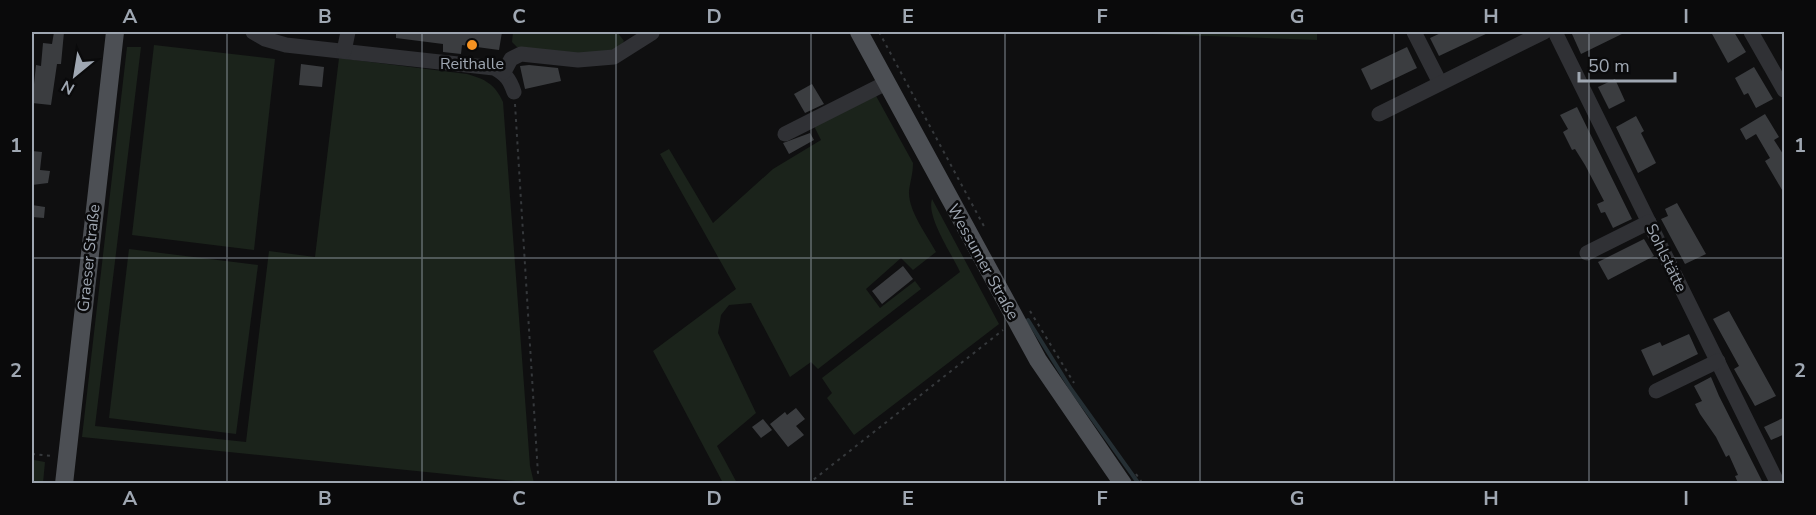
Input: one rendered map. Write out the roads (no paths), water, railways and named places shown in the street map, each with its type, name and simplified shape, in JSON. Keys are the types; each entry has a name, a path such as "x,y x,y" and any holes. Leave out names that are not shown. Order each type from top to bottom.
{"main road":[{"name":"Graeser Straße","path":"64,483 115,32"},
{"name":"Wessumer Straße","path":"859,32 1015,321 1065,403 1123,483"}],"street":[{"path":"253,32 265,39 286,45 494,68 504,72 514,92"},
{"path":"344,51 348,32"},
{"path":"504,72 511,60 521,54 578,60 614,57 650,32"},
{"path":"1414,32 1440,84"},
{"path":"1379,114 1544,32"},
{"name":"Sohlstätte","path":"1555,32 1778,483"},
{"path":"1751,32 1785,90"},
{"path":"785,134 886,83"},
{"path":"1587,254 1649,222"},
{"path":"1656,391 1718,361"}],"waterway":[{"path":"1028,320 1071,389 1139,484"}],"place":[{"name":"Reithalle","path":"472,45"}]}
